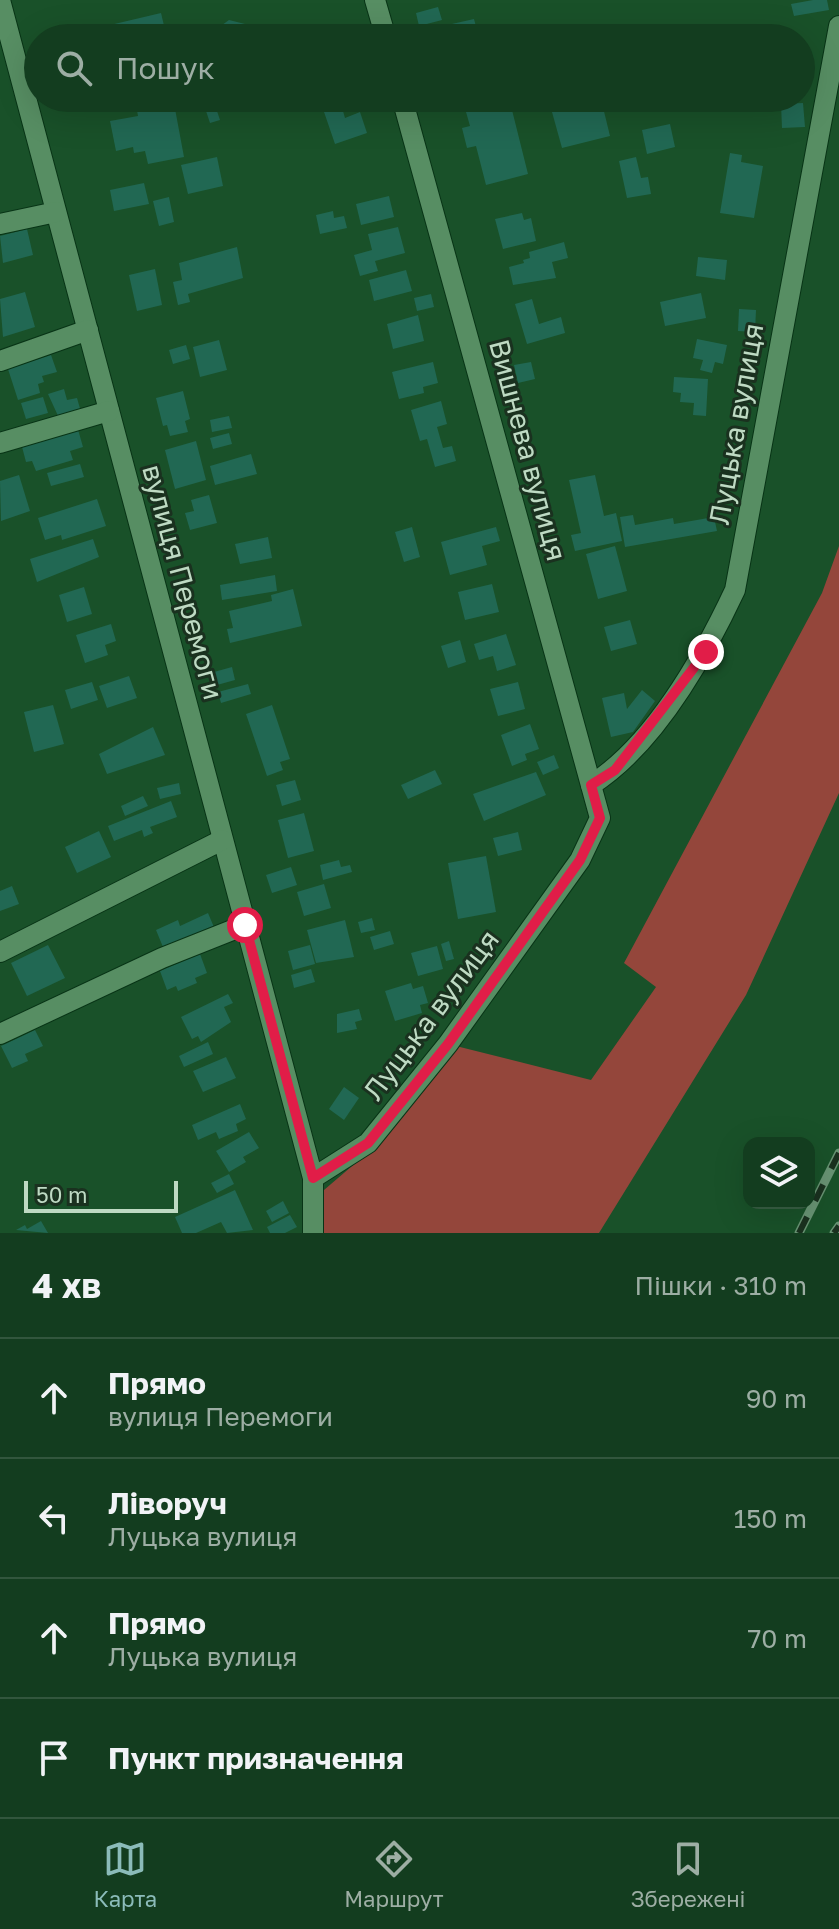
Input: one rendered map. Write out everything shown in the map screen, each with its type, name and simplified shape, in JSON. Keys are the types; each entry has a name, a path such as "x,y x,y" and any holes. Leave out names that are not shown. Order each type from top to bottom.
{"street":[{"name":"вулиця Перемоги","path":"0,0 24,91"},
{"path":"375,0 382,24"},
{"name":"Луцька вулиця","path":"591,785 615,770 669,705 706,652 735,590 839,26"},
{"name":"вулиця Перемоги","path":"30,112 313,1178"},
{"name":"Вишнева вулиця","path":"406,112 600,818"},
{"path":"0,224 56,212"},
{"path":"0,361 88,330"},
{"path":"0,443 109,411"},
{"name":"Луцька вулиця","path":"313,1178 368,1143 448,1044 580,860 600,818"},
{"path":"0,952 222,840"},
{"path":"0,1034 162,958 245,925"},
{"path":"313,1178 313,1233"}],"shaded area":[{"path":"839,546 839,793 746,995 599,1233 324,1233 324,1190 372,1149 456,1046 591,1080 656,987 624,963 822,593"}],"building":[{"path":"827,0 829,10 794,16 791,4"},
{"path":"438,7 442,20 419,24 416,13"},
{"path":"161,13 164,24 114,24"},
{"path":"474,19 475,24 452,24"},
{"path":"229,20 245,24 224,24"},
{"path":"137,112 176,112 184,157 148,164 145,151 134,153 133,147 116,151 110,121 138,116"},
{"path":"206,112 217,112 220,120 210,123"},
{"path":"324,112 343,112 345,118 360,112 367,133 335,144"},
{"path":"466,112 512,112 528,174 486,185 476,146 467,148 462,128 470,126"},
{"path":"552,112 604,112 610,136 562,148"},
{"path":"781,112 804,112 805,127 782,128"},
{"path":"670,124 675,147 647,154 642,130"},
{"path":"730,153 742,155 741,162 763,166 754,218 720,213"},
{"path":"217,157 223,186 188,194 181,165"},
{"path":"636,157 641,178 648,177 651,194 627,198 619,161"},
{"path":"144,183 149,204 114,211 110,190"},
{"path":"389,196 394,217 361,225 356,204"},
{"path":"169,197 174,222 159,226 153,201"},
{"path":"333,211 334,218 344,216 347,228 320,234 316,215"},
{"path":"522,213 524,220 531,218 536,241 503,249 495,219"},
{"path":"398,227 405,253 375,261 378,271 360,276 354,255 372,250 368,234"},
{"path":"27,229 33,255 3,263 0,236"},
{"path":"564,242 568,258 552,262 556,278 513,285 509,267 524,263 523,260 530,258 529,252"},
{"path":"237,247 243,278 188,294 190,302 178,305 173,282 182,280 179,263"},
{"path":"698,257 727,260 725,280 696,276"},
{"path":"155,269 162,305 137,311 129,275"},
{"path":"406,270 412,291 374,301 369,280"},
{"path":"25,292 35,327 3,337 0,299"},
{"path":"701,293 706,318 665,326 660,302"},
{"path":"431,294 434,307 417,311 414,298"},
{"path":"532,299 539,324 561,317 565,333 527,344 515,304"},
{"path":"739,309 756,310 755,332 738,331"},
{"path":"418,315 424,341 393,349 387,324"},
{"path":"697,339 727,345 723,364 715,362 712,373 700,370 703,360 693,358"},
{"path":"219,340 227,370 200,377 193,347"},
{"path":"186,345 190,359 173,364 169,350"},
{"path":"51,355 57,372 42,376 44,382 38,384 40,393 18,400 8,369"},
{"path":"433,362 438,383 423,387 424,393 399,399 392,372"},
{"path":"531,362 535,379 518,383 514,365"},
{"path":"674,377 708,379 706,416 693,415 694,403 680,402 681,393 673,392"},
{"path":"64,389 67,400 77,398 81,412 59,418 48,394"},
{"path":"183,391 190,419 185,421 188,432 170,436 167,425 163,426 156,398"},
{"path":"43,397 48,413 26,419 21,403"},
{"path":"441,401 447,424 437,427 443,448 452,446 456,461 435,467 427,439 420,441 411,410"},
{"path":"229,416 232,428 212,432 210,420"},
{"path":"77,426 83,447 70,451 73,460 36,471 32,461 26,462 21,443"},
{"path":"229,433 232,444 213,449 210,438"},
{"path":"196,441 206,480 175,489 165,450"},
{"path":"251,454 257,474 215,485 210,466"},
{"path":"80,464 84,477 51,486 47,473"},
{"path":"19,475 30,511 1,521 0,481"},
{"path":"595,475 604,516 616,513 622,541 575,551 571,535 581,533 569,480"},
{"path":"209,495 217,523 190,530 185,513 194,511 191,500"},
{"path":"97,499 106,526 62,540 61,535 45,540 38,518"},
{"path":"633,515 635,525 673,518 674,524 714,517 717,531 625,547 620,517"},
{"path":"412,527 420,557 404,562 395,532"},
{"path":"496,527 500,541 482,546 487,565 450,575 441,542"},
{"path":"268,537 272,558 240,564 235,544"},
{"path":"93,539 99,557 37,582 30,559"},
{"path":"615,546 627,591 598,599 586,554"},
{"path":"275,575 277,591 222,600 220,585"},
{"path":"492,584 499,612 465,620 458,592"},
{"path":"84,587 92,614 67,622 59,595"},
{"path":"293,589 302,626 230,643 227,629 233,628 229,611 272,601 271,595"},
{"path":"630,620 637,644 611,651 604,627"},
{"path":"111,624 116,641 105,645 108,655 85,663 76,635"},
{"path":"506,634 516,665 497,671 493,656 479,660 474,644"},
{"path":"460,640 466,662 448,668 441,646"},
{"path":"232,667 235,680 217,685 214,672"},
{"path":"129,676 137,698 107,708 99,686"},
{"path":"92,682 98,700 71,709 65,690"},
{"path":"518,682 525,709 498,716 490,689"},
{"path":"248,684 251,694 221,703 218,692"},
{"path":"642,690 655,701 633,732 611,737 602,698 624,693 627,709"},
{"path":"53,705 64,744 34,752 24,712"},
{"path":"272,705 290,759 280,762 283,770 267,776 246,714"},
{"path":"530,724 539,749 525,754 527,760 512,766 501,735"},
{"path":"153,727 165,755 107,774 99,754"},
{"path":"554,755 559,768 543,775 537,762"},
{"path":"435,770 442,784 408,799 401,785"},
{"path":"536,772 546,795 484,821 473,794"},
{"path":"295,780 301,800 282,806 276,785"},
{"path":"179,783 181,794 160,799 157,788"},
{"path":"143,796 148,806 125,816 121,806"},
{"path":"171,801 177,817 150,827 153,833 144,837 142,830 114,841 108,826"},
{"path":"304,813 314,851 288,858 278,820"},
{"path":"99,831 111,857 77,873 65,847"},
{"path":"518,832 522,850 498,856 493,838"},
{"path":"486,856 496,912 458,919 448,863"},
{"path":"339,860 341,867 350,865 352,872 323,880 320,865"},
{"path":"291,867 297,885 272,893 266,875"},
{"path":"324,884 331,908 304,916 297,892"},
{"path":"12,886 19,904 0,911 0,891"},
{"path":"208,913 216,932 165,952 156,930 178,920 180,926"},
{"path":"372,918 375,930 361,933 358,922"},
{"path":"345,920 354,957 316,963 307,930"},
{"path":"390,931 394,944 374,950 370,937"},
{"path":"449,941 454,959 446,961 441,944"},
{"path":"48,945 65,978 27,996 11,963"},
{"path":"310,945 315,964 293,970 288,951"},
{"path":"437,946 443,969 418,976 411,953"},
{"path":"200,954 207,973 195,978 197,983 178,991 176,986 167,990 160,971"},
{"path":"311,969 315,982 294,988 291,975"},
{"path":"411,983 413,989 423,986 428,1003 420,1005 422,1013 395,1021 385,991"},
{"path":"228,994 233,1003 224,1007 231,1022 201,1042 198,1036 192,1039 181,1017"},
{"path":"359,1009 362,1020 355,1022 357,1029 337,1033 337,1014"},
{"path":"35,1030 43,1046 25,1054 28,1061 12,1068 1,1046"},
{"path":"208,1042 213,1054 184,1067 179,1056"},
{"path":"226,1057 236,1078 203,1092 193,1071"},
{"path":"344,1087 359,1098 344,1120 329,1109"},
{"path":"240,1104 246,1119 236,1124 238,1131 219,1139 216,1132 198,1140 192,1125"},
{"path":"249,1132 259,1148 243,1157 246,1162 229,1172 216,1151"},
{"path":"229,1174 234,1184 217,1193 211,1183"},
{"path":"235,1190 253,1230 227,1233 221,1222 196,1233 182,1233 175,1217"},
{"path":"283,1201 289,1213 272,1222 266,1211"},
{"path":"290,1215 297,1227 285,1233 270,1233 267,1227"},
{"path":"41,1221 48,1233 16,1230 25,1225 27,1229"}],"railway":[{"path":"799,1233 839,1153"},
{"path":"834,1233 839,1226"}],"route":[{"path":"245,925 313,1178 368,1143 448,1044 580,860 600,818 591,785 615,770 669,705 706,652"}]}
